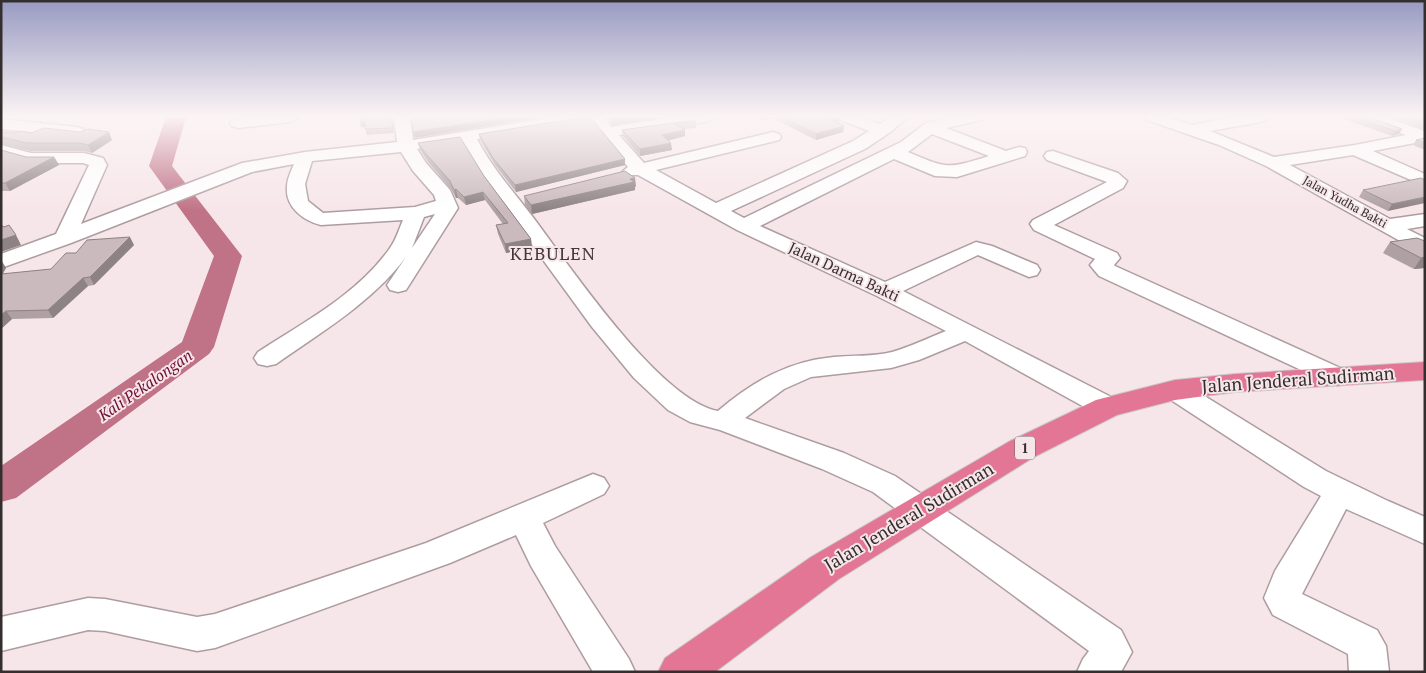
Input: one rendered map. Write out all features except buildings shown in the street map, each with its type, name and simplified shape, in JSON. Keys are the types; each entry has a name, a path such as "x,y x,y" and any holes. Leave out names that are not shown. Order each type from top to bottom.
{"highway":[{"name":"Jalan Jenderal Sudirman","path":"680,672 825,568 1022,449 1107,407 1175,390 1235,383 1425,371"}],"street":[{"path":"1,262 248,167 305,157 384,148"},
{"path":"398,286 448,208 446,198 425,174 408,148"},
{"path":"473,148 475,153 520,199 578,294 639,368 679,405 704,418 724,421 832,461 876,480 922,509 1107,642 1113,652 1097,672"},
{"name":"Jalan Darma Bakti","path":"622,148 640,170 715,211 885,291 1107,407"},
{"path":"612,176 727,148"},
{"path":"715,211 852,148"},
{"path":"744,226 908,148"},
{"path":"901,150 946,174 1012,154 994,148"},
{"name":"Jalan Yudha Bakti","path":"1238,148 1272,162 1425,247"},
{"path":"1272,162 1362,148"},
{"path":"1,150 31,158 84,158 97,162 98,165 64,239"},
{"path":"1354,150 1425,181"},
{"path":"1052,156 1112,177 1118,181 1117,184 1040,224 1041,226 1109,258 1101,265 1107,271 1338,376"},
{"path":"305,157 296,186 297,198 308,212 315,217 321,219 416,212 446,204"},
{"path":"267,358 351,300 372,282 400,250 416,212"},
{"path":"1387,226 1425,220"},
{"path":"885,291 976,248 985,250 1029,270"},
{"path":"724,421 761,389 797,373 834,364 857,364 892,360 966,332"},
{"path":"1175,390 1306,474 1340,492 1425,531"},
{"path":"1,634 88,614 105,615 197,634 214,631 411,563 524,518 592,486"},
{"path":"1340,492 1288,582 1282,598 1286,604 1294,609 1363,642 1367,646 1369,672"},
{"path":"524,518 543,556 615,672"}],"waterway":[{"name":"Kali Pekalongan","path":"1,487 197,347 228,256 160,166 166,148"}],"district":[{"name":"KEBULEN","path":"553,254"}]}
